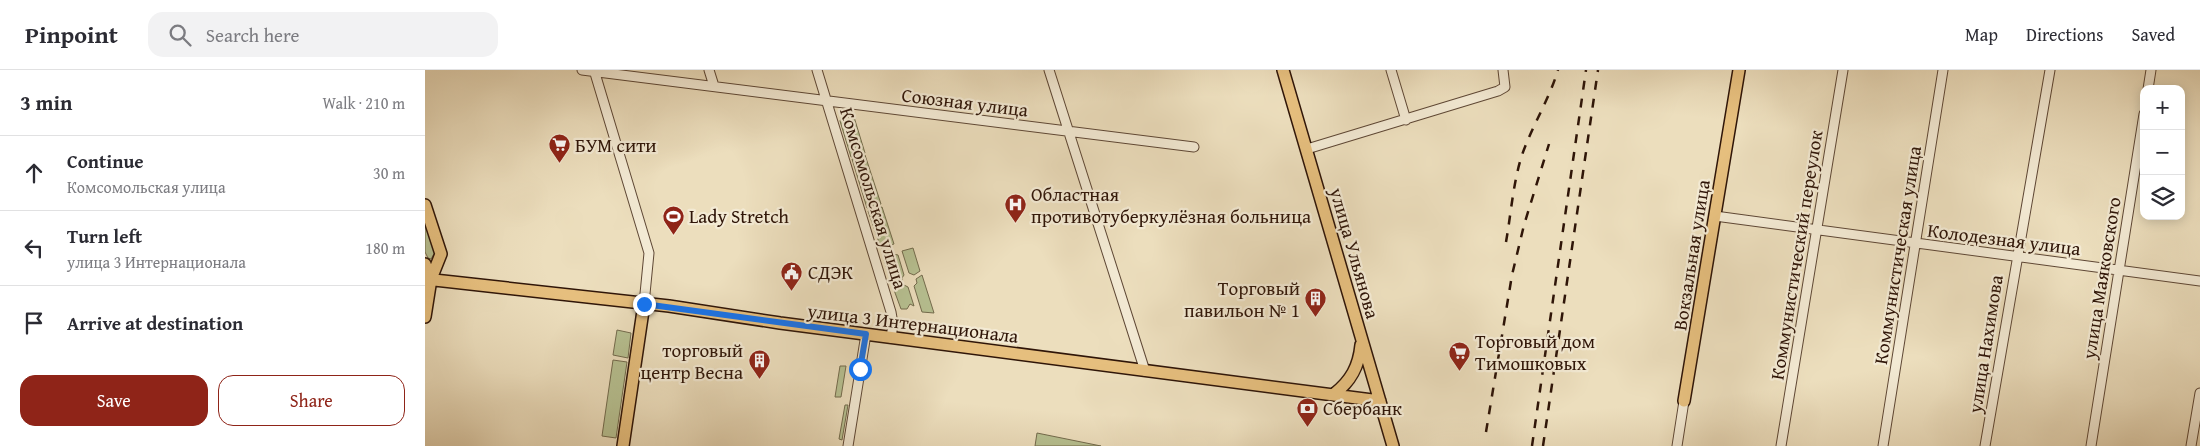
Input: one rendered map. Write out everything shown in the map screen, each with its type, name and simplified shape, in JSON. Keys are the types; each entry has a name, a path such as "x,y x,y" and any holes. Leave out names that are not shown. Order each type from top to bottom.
{"main road":[{"name":"улица Ульянова","path":"1283,70 1393,446"},
{"name":"Вокзальная улица","path":"1684,401 1739,70"},
{"path":"425,205 441,254 428,279"},
{"path":"425,264 428,279 425,317"},
{"name":"улица 3 Интернационала","path":"428,279 644,304 1380,401"},
{"path":"623,446 644,304"},
{"path":"1334,394 1353,374 1360,355 1362,340"}],"street":[{"name":"Союзная улица","path":"582,70 1194,147"},
{"path":"709,70 714,86"},
{"name":"Комсомольская улица","path":"817,70 891,312 893,324 891,338"},
{"path":"1049,70 1145,371"},
{"path":"1391,70 1406,120"},
{"path":"1307,149 1498,91 1505,87 1503,70"},
{"name":"Коммунистический переулок","path":"1781,446 1843,70"},
{"name":"Коммунистическая улица","path":"1883,446 1943,70"},
{"name":"улица Нахимова","path":"1985,446 2016,257 2050,70"},
{"path":"2149,85 2151,70"},
{"path":"594,71 649,253 644,304"},
{"name":"улица Маяковского","path":"2091,446 2141,130"},
{"name":"Колодезная улица","path":"1715,216 2200,281"},
{"path":"848,446 866,334"},
{"path":"2191,446 2200,393"},
{"name":"Вокзальная улица","path":"1677,446 1684,401"}],"green space":[{"path":"850,113 854,117 865,153 851,157 840,121 842,115","holes":["845,116 851,119 858,145 852,147 843,120"]},
{"path":"865,155 881,204 867,208 852,159"},
{"path":"882,207 894,244 881,248 868,211"},
{"path":"425,221 435,252 431,259 428,258 425,252"},
{"path":"913,248 920,271 914,275 909,273 902,251"},
{"path":"893,254 898,255 904,275 902,282 893,287 884,260"},
{"path":"922,275 934,313 922,312 914,286 917,283 916,279"},
{"path":"904,285 908,287 914,306 910,304 907,309 901,309 894,290"},
{"path":"617,330 631,333 628,358 613,355"},
{"path":"613,360 627,362 616,438 602,436"},
{"path":"840,366 846,366 841,397 835,397"},
{"path":"845,405 848,405 842,440 839,439"},
{"path":"1037,433 1101,446 1035,446"}],"railway":[{"path":"1506,242 1514,187 1522,155 1558,70"},
{"path":"1532,446 1586,70"},
{"path":"1543,446 1598,70"},
{"path":"1486,432 1512,275 1524,225 1549,144"}],"place":[{"name":"БУМ сити","path":"559,164"},
{"name":"Областная противотуберкулёзная больница","path":"1015,224"},
{"name":"Lady Stretch","path":"673,235"},
{"name":"СДЭК","path":"792,291"},
{"name":"Торговый павильон № 1","path":"1316,318"},
{"name":"Торговый дом Тимошковых","path":"1459,371"},
{"name":"торговый центр Весна","path":"759,380"},
{"name":"Сбербанк","path":"1307,427"}],"route":[{"path":"644,304 866,334 860,369"}]}
